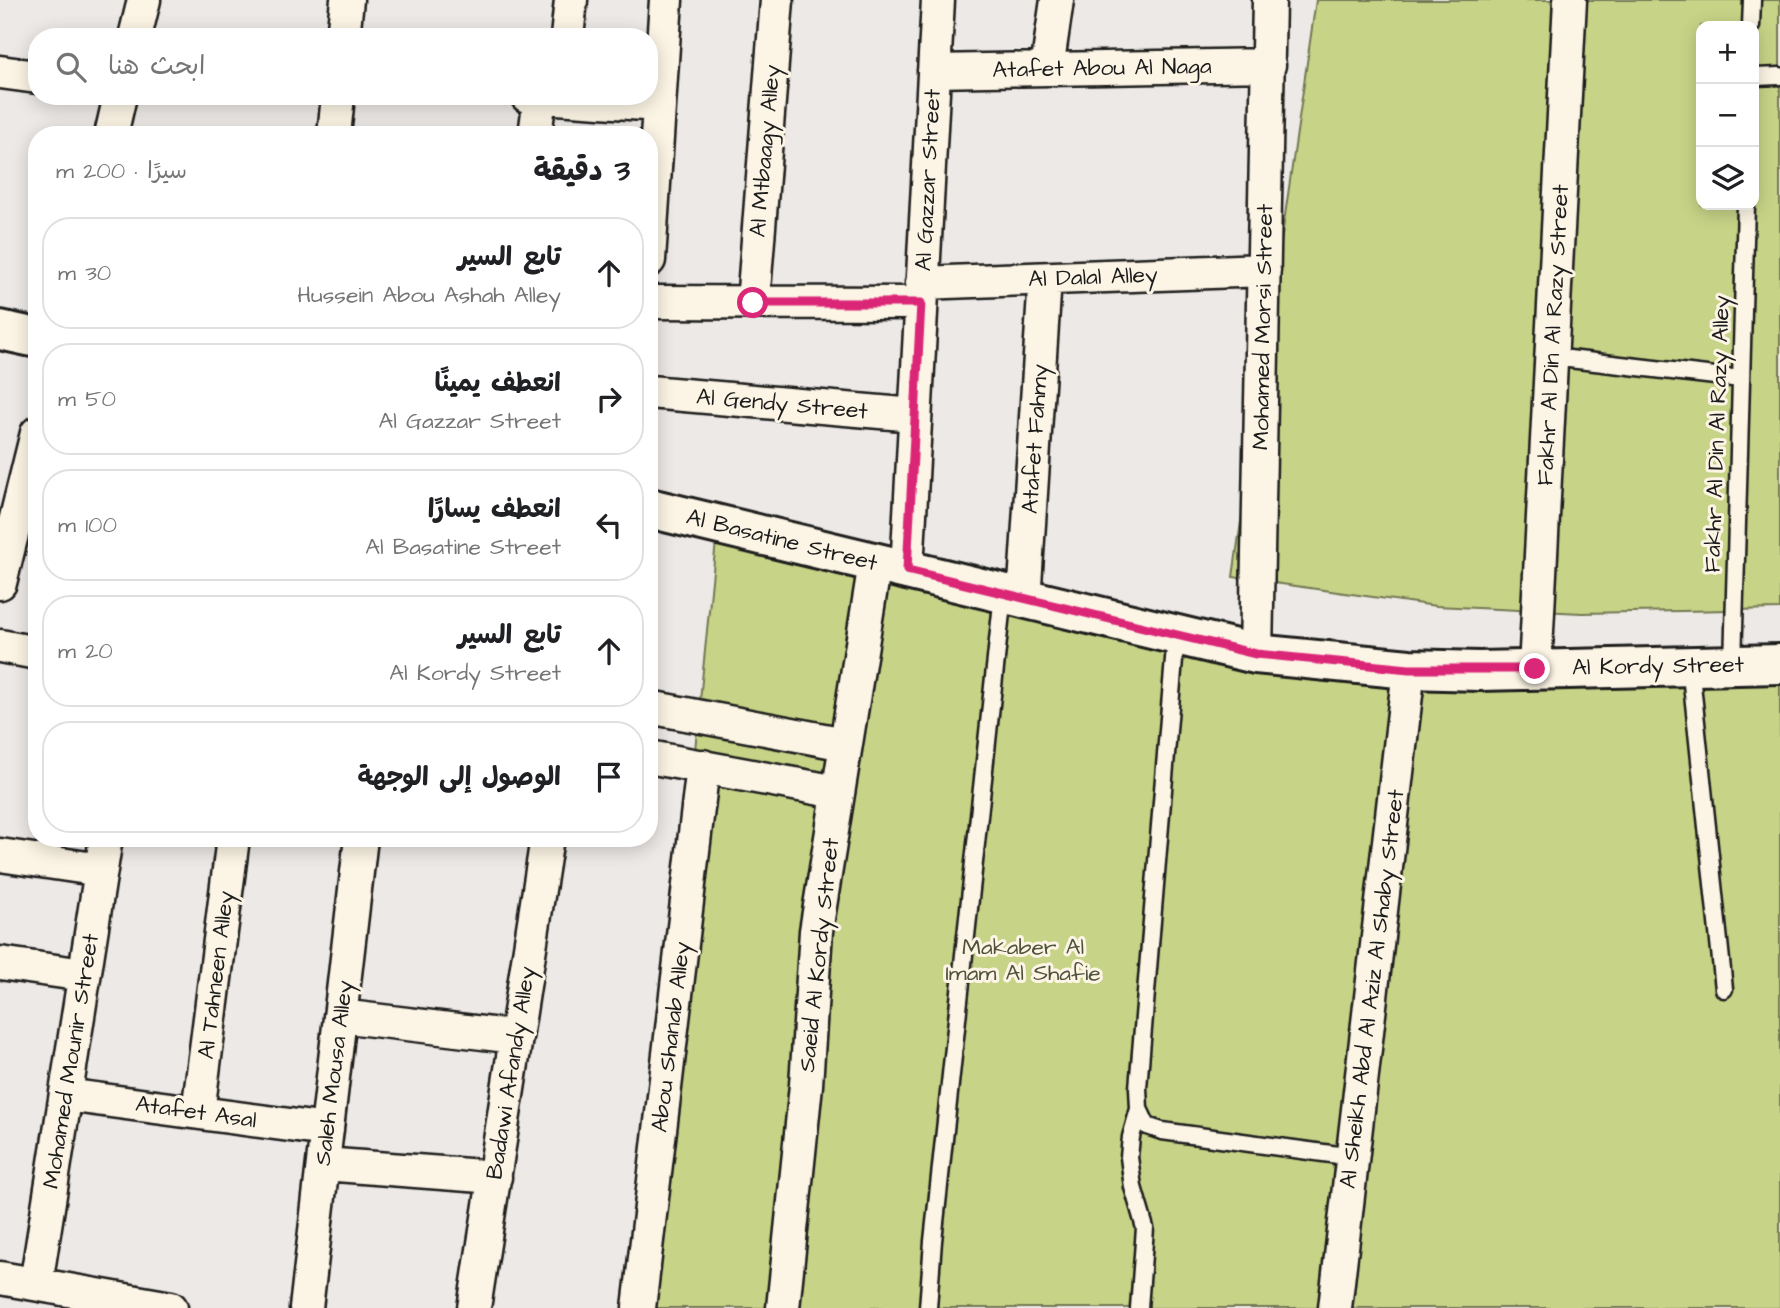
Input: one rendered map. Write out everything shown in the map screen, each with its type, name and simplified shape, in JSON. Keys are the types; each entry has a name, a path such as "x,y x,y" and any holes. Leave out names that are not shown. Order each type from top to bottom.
{"street":[{"path":"137,28 144,0"},
{"path":"344,28 347,0"},
{"path":"568,28 571,0"},
{"path":"658,126 666,0"},
{"name":"Al Mtbaagy Alley","path":"753,303 777,0"},
{"name":"Al Gazzar Street","path":"891,567 915,415 938,0"},
{"path":"1046,69 1057,0"},
{"name":"Mohamed Morsi Street","path":"1256,654 1269,0"},
{"name":"Fakhr Al Din Al Razy Street","path":"1535,669 1570,0"},
{"name":"Atafet Abou Al Naga","path":"934,71 1269,65"},
{"path":"0,72 28,76"},
{"path":"113,126 118,105"},
{"path":"335,126 337,105"},
{"path":"539,126 550,105"},
{"name":"Al Dalal Alley","path":"658,302 753,303 922,293 1045,279 1264,270"},
{"name":"Atafet Fahmy","path":"1014,597 1045,279"},
{"path":"0,330 28,336"},
{"name":"Al Gendy Street","path":"658,393 915,415"},
{"path":"0,583 28,469"},
{"name":"Al Basatine Street","path":"658,510 1256,654 1409,669"},
{"name":"Saeid Al Kordy Street","path":"783,1308 806,1085 816,931 845,744 891,567"},
{"path":"0,646 28,651"},
{"name":"Al Kordy Street","path":"1409,669 1780,664"},
{"name":"Al Sheikh Abd Al Aziz Al Shaby Street","path":"1335,1308 1409,669"},
{"path":"658,709 845,744"},
{"path":"658,758 837,792"},
{"name":"Abou Shanab Alley","path":"639,1308 703,766"},
{"name":"Mohamed Mounir Street","path":"46,1293 66,1095 105,847"},
{"name":"Al Tahneen Alley","path":"198,1112 232,847"},
{"name":"Saleh Mousa Alley","path":"306,1308 360,847"},
{"name":"Badawi Afandy Alley","path":"474,1308 546,847"},
{"path":"0,855 101,870"},
{"path":"0,963 85,975"},
{"path":"340,1016 516,1037"},
{"name":"Atafet Asal","path":"66,1095 327,1129"},
{"path":"323,1164 495,1177"},
{"path":"0,1278 46,1293 171,1308"}],"lane":[{"path":"1751,21 1752,0"},
{"path":"1759,77 1780,76"},
{"name":"Fakhr Al Din Al Razy Alley","path":"1733,664 1746,210"},
{"path":"1552,357 1741,379"},
{"path":"928,1308 933,1241 1014,597"},
{"path":"1139,1308 1145,1228 1133,1187 1129,1157 1131,1137 1139,1109 1138,1088 1176,635"},
{"path":"1690,665 1724,989"},
{"path":"1139,1109 1147,1126 1162,1131 1353,1157"}],"green space":[{"path":"1316,0 1780,0 1780,609 1582,613 1436,606 1233,577"},
{"name":"Makaber Al Imam Al Shafie","path":"717,531 1274,664 1780,671 1780,1308 639,1308"}],"route":[{"path":"753,303 921,303 907,570 1256,654 1409,669 1535,669"}]}
